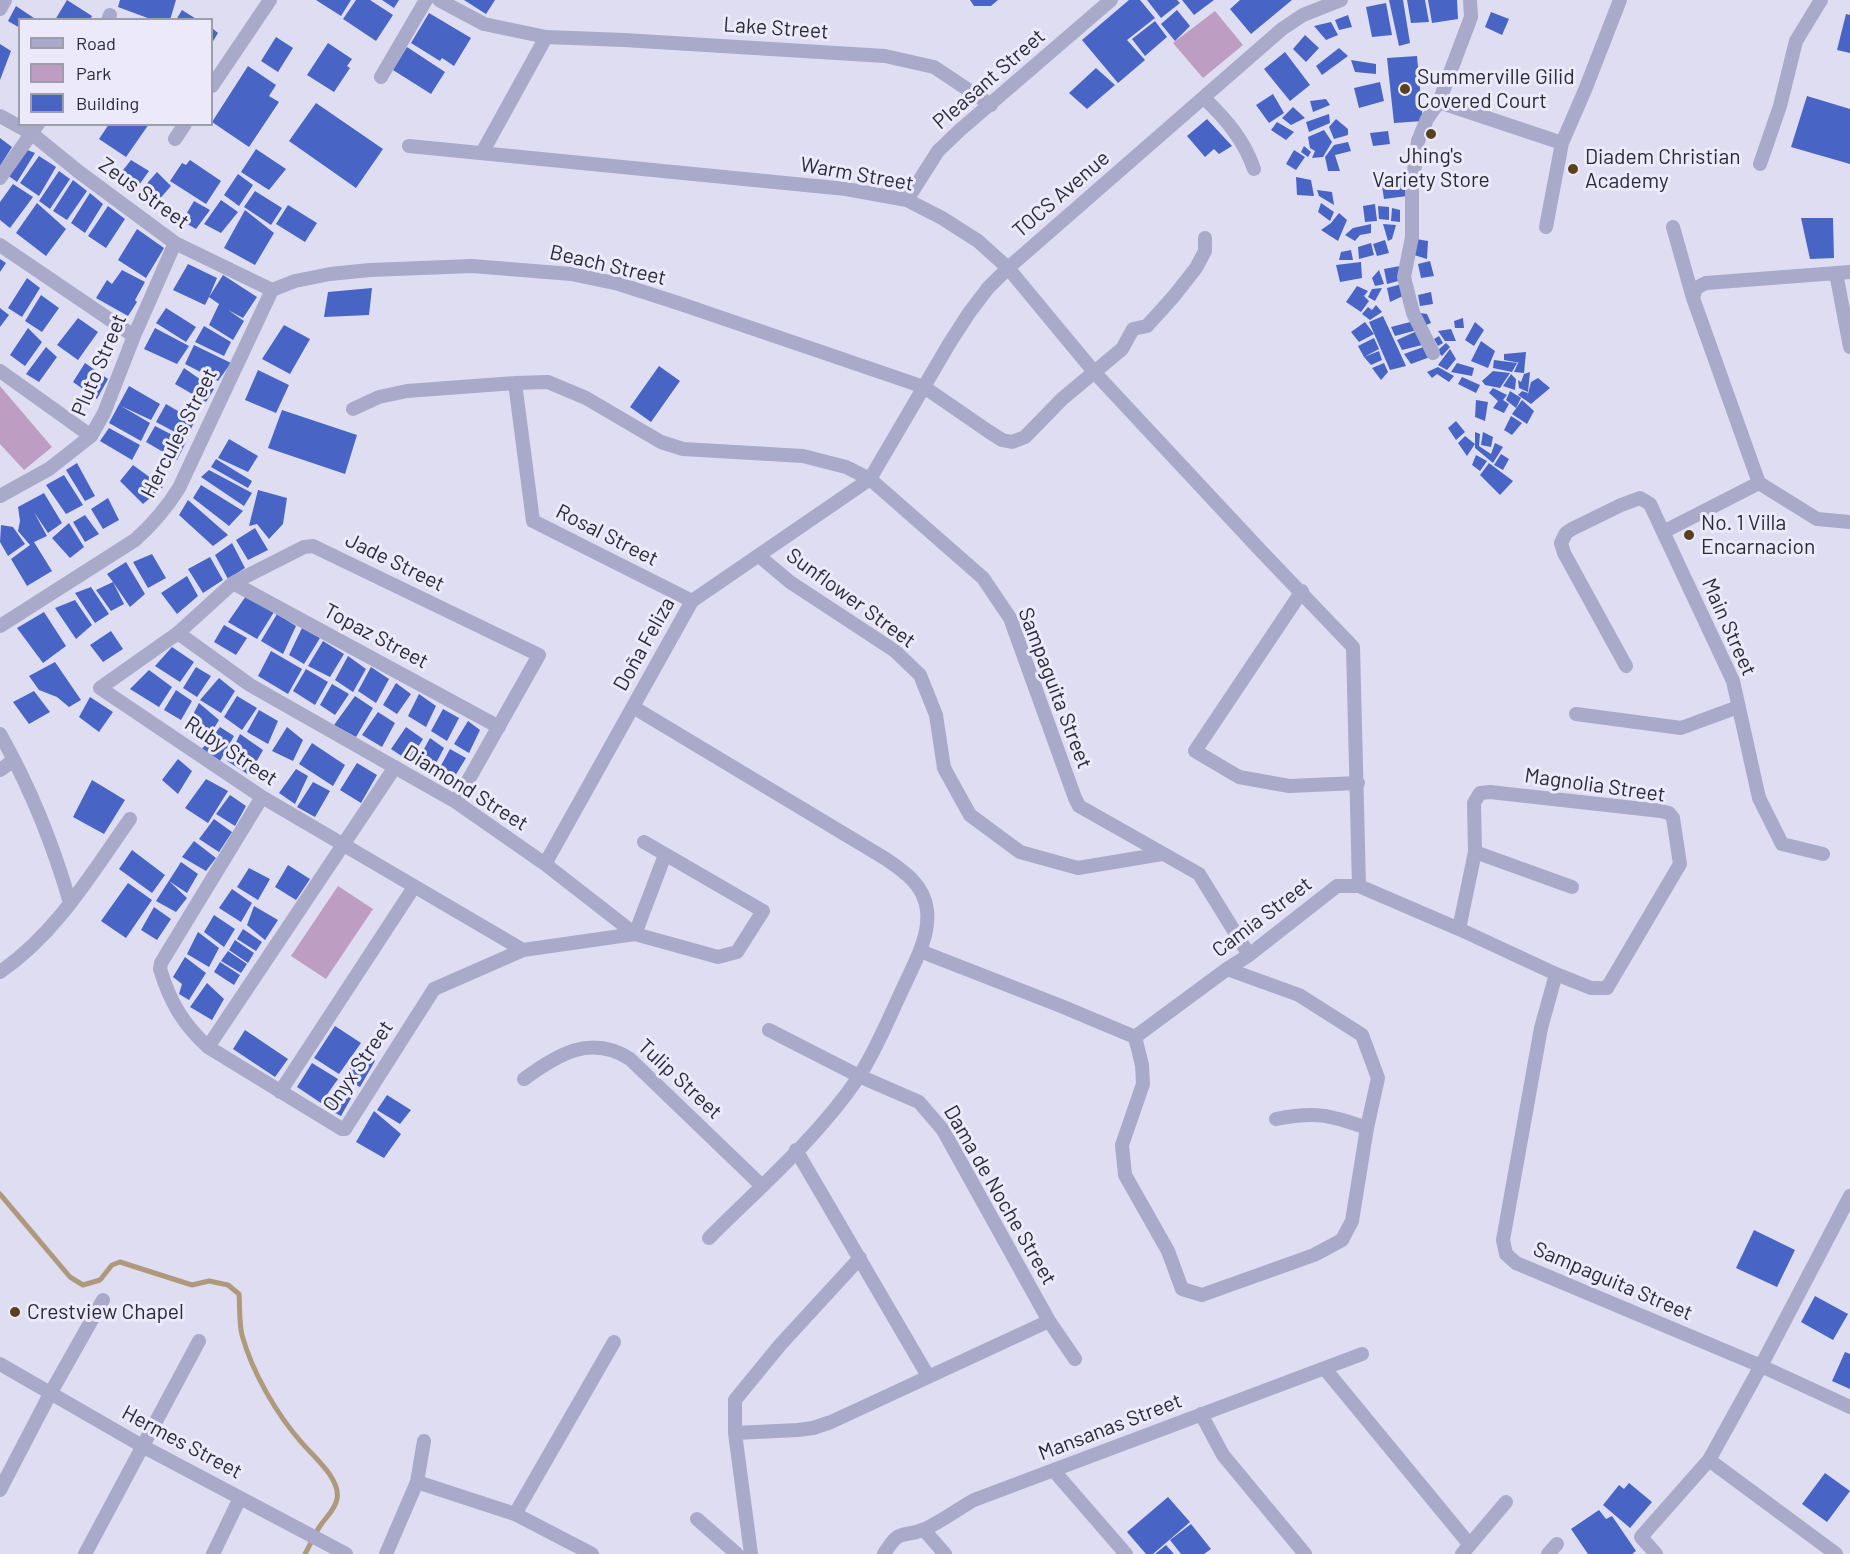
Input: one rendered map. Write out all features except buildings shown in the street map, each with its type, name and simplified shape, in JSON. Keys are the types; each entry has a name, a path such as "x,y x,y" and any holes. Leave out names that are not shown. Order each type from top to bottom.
{"street":[{"path":"0,9 5,0"},
{"path":"213,85 270,0"},
{"path":"381,77 426,0"},
{"name":"Lake Street","path":"439,0 484,24 546,37 885,56 934,67 991,105"},
{"name":"Pleasant Street","path":"907,200 938,151 1111,0"},
{"name":"TOCS Avenue","path":"870,479 969,313 988,288 1282,29 1321,3 1341,0"},
{"path":"1433,353 1413,313 1404,277 1412,237 1412,187 1418,141 1427,118 1439,102 1471,17 1470,0"},
{"path":"1546,227 1562,143 1620,0"},
{"path":"1760,164 1780,106 1796,41 1821,0"},
{"path":"482,153 546,37"},
{"path":"1204,98 1233,128 1248,152 1254,169"},
{"path":"1439,102 1562,143"},
{"name":"Zeus Street","path":"0,116 18,123"},
{"path":"176,139 184,126"},
{"path":"0,178 34,129"},
{"name":"Zeus Street","path":"34,129 80,172 175,243 272,290"},
{"name":"Warm Street","path":"409,146 846,189 907,200 942,218 978,241 1008,268 1095,373 1353,646 1359,886"},
{"path":"1673,227 1759,483 1817,519 1850,522"},
{"path":"1095,373 1122,348 1133,329 1147,326 1174,296 1196,268 1205,251 1205,238"},
{"name":"Pluto Street","path":"0,496 49,469 91,436 104,413 134,336 175,243"},
{"path":"0,244 134,336"},
{"name":"Beach Street","path":"272,290 295,281 330,274 370,270 472,266 571,274 629,288 924,387 1002,440 1012,442 1025,437 1062,399 1095,373"},
{"path":"1694,293 1706,283 1843,272 1850,347"},
{"name":"Hercules Street","path":"0,626 135,540 168,507 272,290"},
{"path":"0,371 91,436"},
{"name":"Sampaguita Street","path":"353,409 379,397 406,391 548,382 586,398 661,442 683,449 803,456 846,467 870,479 983,578 1010,618 1079,806 1199,874 1249,955"},
{"name":"Rosal Street","path":"515,383 533,521 692,601"},
{"name":"Doña Feliza","path":"545,864 692,601 870,479"},
{"path":"1664,532 1759,483"},
{"name":"Main Street","path":"1626,666 1564,553 1561,543 1566,533 1572,529 1640,498 1650,504 1733,681 1759,798 1782,844 1823,854"},
{"name":"Jade Street","path":"100,688 178,633 233,583 304,547 313,546 539,655 456,802"},
{"name":"Sunflower Street","path":"759,556 790,582 895,651 920,675 936,716 944,768 970,815 1020,852 1078,868 1162,854"},
{"name":"Topaz Street","path":"233,583 499,727"},
{"path":"1302,591 1195,751 1239,777 1289,786 1358,783"},
{"name":"Diamond Street","path":"178,633 250,685 456,802 545,864 635,934 718,957 736,952 763,911 665,855"},
{"name":"Ruby Street","path":"100,688 262,797 523,950"},
{"path":"633,707 886,859 909,875 920,890 927,910 926,929 920,951 876,1046 859,1076 821,1125 709,1238"},
{"path":"1576,714 1681,728 1738,707"},
{"path":"0,734 45,829 70,903"},
{"path":"0,770 14,760"},
{"path":"208,1047 395,767"},
{"name":"Magnolia Street","path":"1490,792 1661,811 1669,813 1673,818 1680,864 1607,988 1591,988 1459,929 1475,852 1474,803 1480,793 1490,792"},
{"name":"Onyx Street","path":"262,797 161,963 160,969 173,1006 190,1031 208,1047 336,1127 345,1129 434,989 523,950 635,934"},
{"path":"0,972 19,959 53,926 130,819"},
{"path":"635,934 665,855 644,842"},
{"path":"1475,852 1572,887"},
{"name":"Camia Street","path":"1135,1037 1249,955 1337,886 1359,886"},
{"path":"1359,886 1459,929"},
{"path":"280,1092 414,887"},
{"path":"920,951 1135,1037 1142,1065 1143,1084 1122,1145 1125,1175 1168,1251 1182,1289 1202,1294 1314,1254 1342,1240 1352,1221 1378,1078 1362,1035 1299,995 1227,969"},
{"name":"Sampaguita Street","path":"1556,974 1541,1028 1503,1240 1506,1254 1516,1263 1761,1366 1850,1407"},
{"name":"Dama de Noche Street","path":"769,1030 859,1076 919,1102 943,1130 1049,1321 1075,1359"},
{"name":"Tulip Street","path":"524,1079 540,1067 574,1051 591,1047 616,1050 630,1059 761,1185"},
{"path":"1276,1119 1302,1114 1333,1116 1368,1128"},
{"path":"796,1150 928,1376"},
{"path":"1656,1554 1641,1537 1709,1460 1850,1196"},
{"path":"751,1554 735,1433 735,1400 780,1345 860,1258"},
{"path":"0,1488 103,1300"},
{"path":"735,1433 813,1428 1049,1321"},
{"path":"85,1554 199,1341"},
{"path":"516,1514 614,1342"},
{"name":"Mansanas Street","path":"884,1554 892,1540 903,1533 924,1530 974,1500 1362,1354"},
{"name":"Hermes Street","path":"0,1364 144,1447 346,1554"},
{"path":"1325,1369 1466,1550 1506,1502"},
{"path":"1201,1414 1223,1455 1305,1554"},
{"path":"386,1554 417,1482 424,1441"},
{"path":"1709,1460 1836,1554"},
{"path":"1054,1471 1126,1554"},
{"path":"417,1482 516,1514 592,1554"},
{"path":"213,1554 240,1498"},
{"path":"697,1519 737,1554"},
{"path":"924,1530 945,1554"}],"green space":[{"path":"1215,11 1243,45 1203,78 1173,43"},
{"path":"0,386 52,447 24,470 0,444"},
{"path":"338,886 373,909 326,979 291,956"}],"waterway":[{"path":"0,1194 70,1277 83,1285 100,1280 112,1265 120,1262 192,1285 209,1281 228,1285 239,1294 242,1335 252,1364 283,1420 331,1476 337,1491 334,1507 318,1529 305,1554"}],"place":[{"name":"Summerville Gilid Covered Court","path":"1405,89"},
{"name":"Jhing's Variety Store","path":"1431,134"},
{"name":"Diadem Christian Academy","path":"1573,169"},
{"name":"No. 1 Villa Encarnacion","path":"1689,535"},
{"name":"Crestview Chapel","path":"15,1312"}]}
